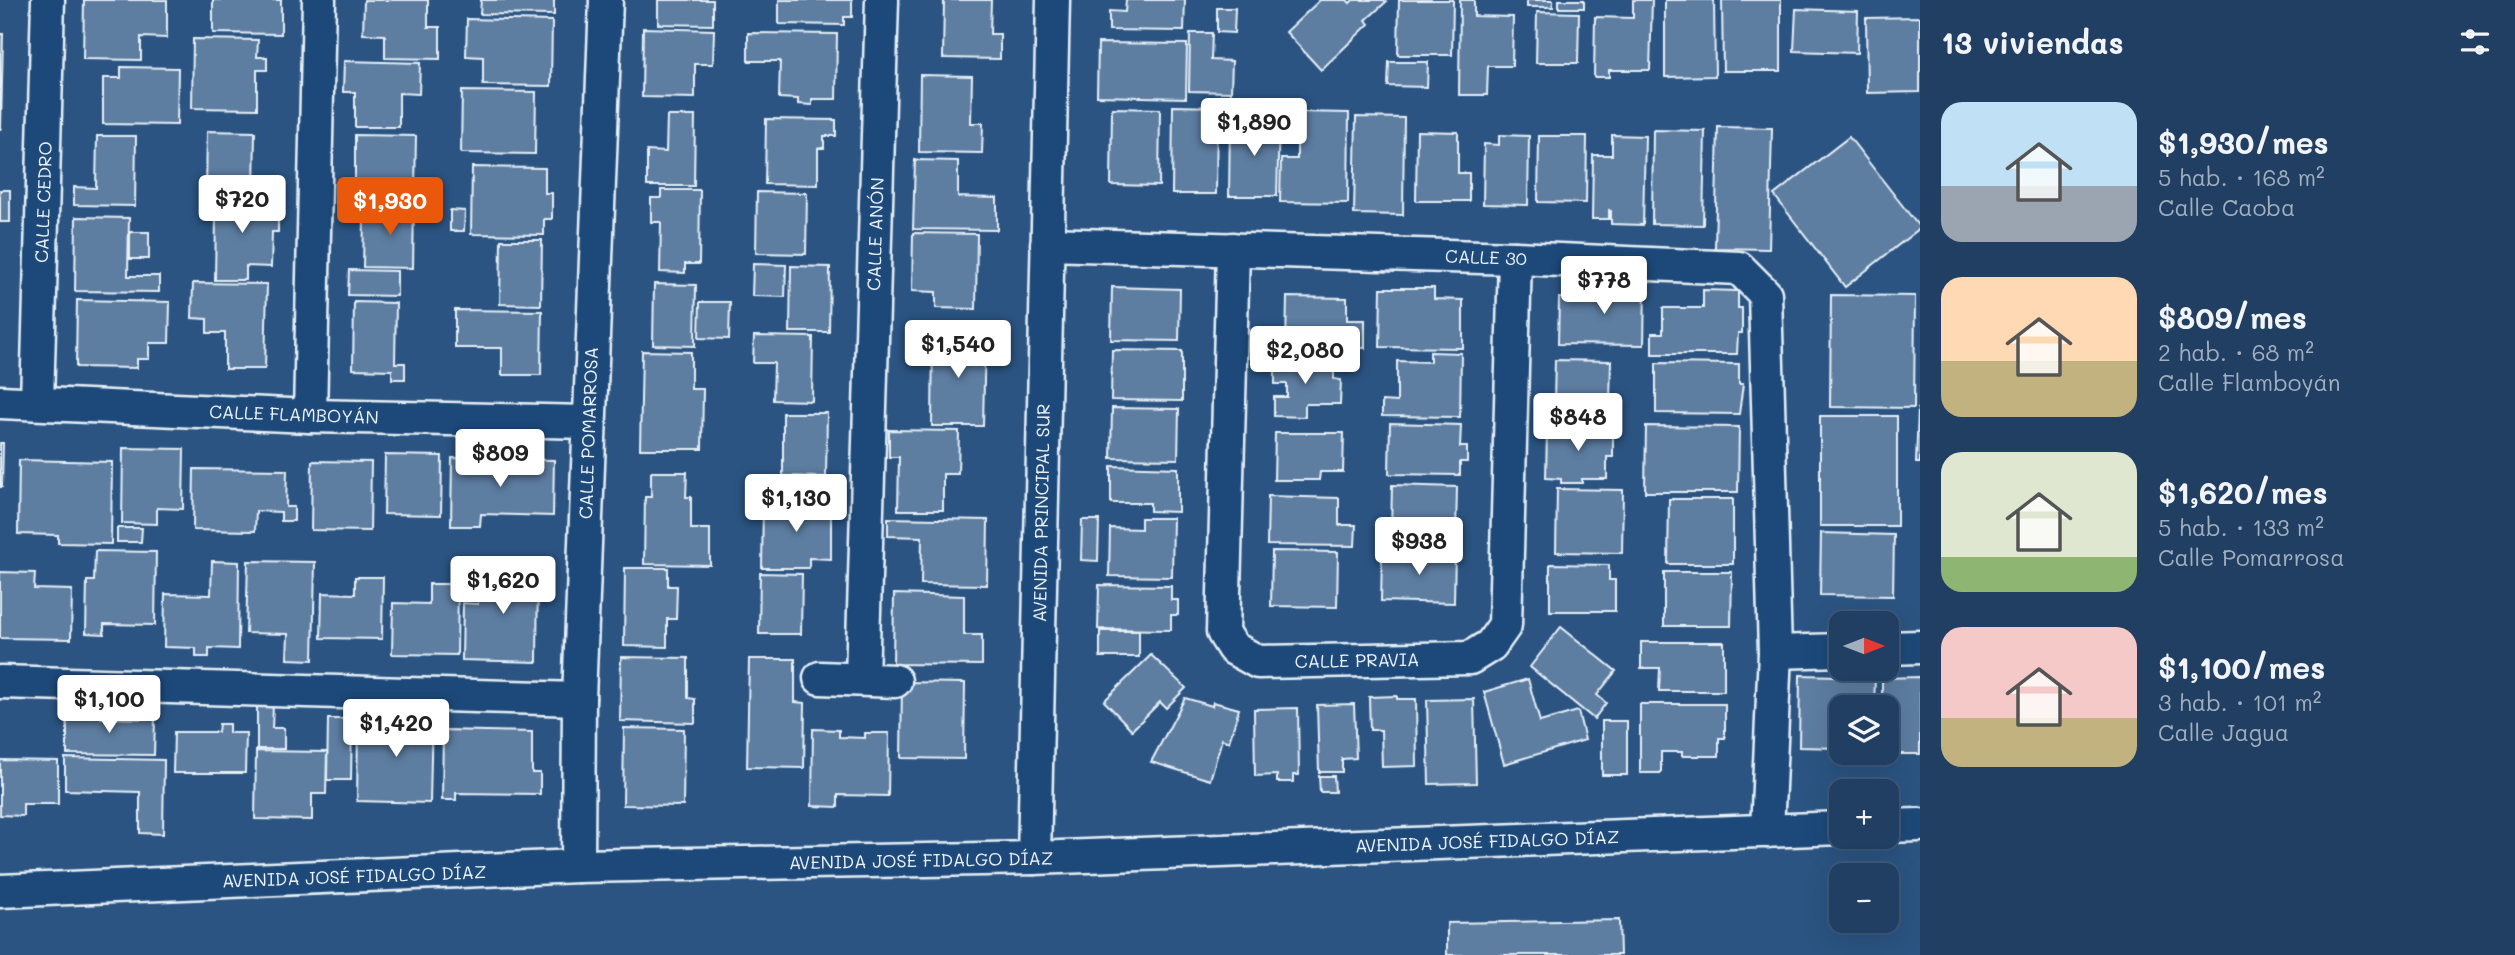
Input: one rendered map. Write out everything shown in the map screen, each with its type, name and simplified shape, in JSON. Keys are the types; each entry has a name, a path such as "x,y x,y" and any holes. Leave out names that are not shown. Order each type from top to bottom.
{"street":[{"name":"CALLE CEDRO","path":"37,403 48,0"},
{"path":"310,416 320,0"},
{"name":"CALLE POMARROSA","path":"578,866 579,699 606,0"},
{"name":"CALLE ANÓN","path":"862,679 882,0"},
{"name":"AVENIDA PRINCIPAL SUR","path":"1034,858 1053,0"},
{"name":"CALLE 30","path":"1047,244 1514,258 1739,268 1765,293 1775,652 1767,831"},
{"name":"CALLE PRAVIA","path":"1233,249 1223,632 1233,648 1258,662 1470,658 1491,645 1505,625 1514,258"},
{"name":"CALLE FLAMBOYÁN","path":"0,402 310,416 588,422"},
{"path":"1899,648 1920,647"},
{"path":"1775,652 1829,650"},
{"path":"820,678 895,681"},
{"path":"0,682 579,699"},
{"path":"1899,826 1920,825"},
{"name":"AVENIDA JOSÉ FIDALGO DÍAZ","path":"0,891 578,866 1034,858 1829,828"}],"building":[{"path":"84,0 167,0 167,38 141,37 141,60 83,59"},
{"path":"213,0 281,0 281,34 213,33"},
{"path":"364,0 428,0 428,27 440,27 440,59 385,58 385,35 363,34"},
{"path":"481,0 554,0 554,15 480,14"},
{"path":"658,0 713,0 713,25 658,24"},
{"path":"779,0 852,0 852,17 844,17 844,25 779,24"},
{"path":"944,0 991,0 990,34 1000,34 1000,59 943,58"},
{"path":"1126,0 1185,0 1184,31 1109,30 1109,11 1125,12"},
{"path":"1320,0 1386,2 1366,20 1369,24 1321,70 1286,32"},
{"path":"1399,0 1453,0 1452,55 1398,55"},
{"path":"1460,0 1474,0 1474,16 1513,17 1512,66 1488,66 1487,95 1459,95"},
{"path":"1527,0 1553,0 1553,7 1527,7"},
{"path":"1559,0 1584,0 1584,8 1559,8"},
{"path":"1633,0 1652,0 1650,70 1609,70 1609,77 1594,77 1595,17 1633,18"},
{"path":"1665,0 1714,0 1715,76 1665,77"},
{"path":"1722,0 1781,0 1781,71 1723,71"},
{"path":"1217,8 1235,8 1234,33 1217,32"},
{"path":"1796,9 1858,11 1857,53 1794,51"},
{"path":"1537,12 1579,13 1578,63 1536,63"},
{"path":"1920,17 1920,92 1867,93 1866,18"},
{"path":"467,19 552,21 551,86 483,85 483,57 466,56"},
{"path":"643,28 714,30 713,64 695,64 695,98 642,97"},
{"path":"748,33 837,34 836,99 812,99 812,105 798,104 798,99 779,98 780,61 748,61"},
{"path":"1190,33 1212,33 1211,60 1232,61 1231,92 1189,91"},
{"path":"0,34 3,34 1,129 0,129"},
{"path":"193,39 258,40 257,57 267,57 267,70 257,70 257,109 192,108"},
{"path":"1098,43 1187,44 1186,98 1097,96"},
{"path":"344,61 420,63 419,94 399,93 399,127 355,127 355,92 343,92"},
{"path":"1389,62 1428,62 1427,87 1388,86"},
{"path":"121,67 178,68 177,125 103,124 103,78 121,78"},
{"path":"920,75 972,76 971,123 983,123 982,153 919,152"},
{"path":"462,91 536,92 535,154 461,153"},
{"path":"1220,96 1238,97 1238,118 1219,117"},
{"path":"1173,106 1217,107 1216,194 1172,194"},
{"path":"1112,108 1160,109 1159,186 1111,185"},
{"path":"1297,112 1349,113 1348,203 1280,202 1281,159 1297,159"},
{"path":"667,116 695,116 694,186 647,186 647,151 666,152"},
{"path":"1356,117 1404,118 1403,215 1354,214"},
{"path":"766,119 836,120 836,136 824,136 824,148 818,148 818,185 765,184"},
{"path":"1230,121 1279,121 1277,196 1229,196"},
{"path":"1718,127 1772,128 1769,249 1715,248"},
{"path":"1653,130 1705,131 1703,225 1652,224"},
{"path":"207,131 255,132 254,191 206,190"},
{"path":"1417,131 1458,132 1458,173 1469,173 1469,201 1416,201"},
{"path":"355,135 416,136 415,189 384,189 383,197 355,197"},
{"path":"1499,135 1529,136 1528,205 1483,204 1484,144 1499,145"},
{"path":"1612,135 1645,136 1643,225 1611,224 1609,210 1609,219 1592,219 1593,155 1612,155"},
{"path":"97,136 136,136 135,206 74,205 74,187 96,188"},
{"path":"1539,136 1587,136 1586,203 1538,202"},
{"path":"1849,137 1920,228 1845,287 1774,195"},
{"path":"915,160 958,161 958,197 997,198 997,230 913,229"},
{"path":"472,167 545,168 545,193 552,193 552,219 544,219 544,235 471,234"},
{"path":"0,190 10,190 10,222 0,222"},
{"path":"661,190 700,190 699,264 685,264 685,273 660,272 661,222 651,222 651,198 661,198"},
{"path":"757,192 807,193 806,254 756,253"},
{"path":"207,198 272,200 272,215 278,215 278,232 272,232 271,267 246,266 246,280 215,280 216,216 206,216"},
{"path":"384,202 414,202 413,268 363,267 364,218 384,218"},
{"path":"450,210 465,211 464,231 450,231"},
{"path":"76,217 129,218 128,276 159,276 159,292 75,291"},
{"path":"130,232 149,232 149,259 130,259"},
{"path":"913,233 977,234 976,309 936,308 936,292 912,291"},
{"path":"501,240 542,240 541,305 500,304"},
{"path":"753,264 786,265 785,297 752,296"},
{"path":"791,266 830,267 829,332 790,332"},
{"path":"349,270 397,271 397,296 348,295"},
{"path":"193,283 267,284 265,369 225,369 225,333 207,333 207,319 192,318"},
{"path":"1590,283 1645,284 1644,345 1558,344 1559,298 1590,299"},
{"path":"654,284 696,285 695,346 653,345"},
{"path":"1112,287 1180,289 1179,341 1111,340"},
{"path":"1381,288 1434,288 1434,299 1463,300 1463,348 1380,347"},
{"path":"1703,290 1738,291 1738,308 1742,308 1742,333 1738,333 1737,354 1652,354 1652,333 1663,333 1663,308 1703,308"},
{"path":"1831,295 1915,296 1914,408 1830,407"},
{"path":"1287,297 1347,298 1347,320 1365,320 1365,348 1286,346"},
{"path":"77,300 170,302 169,343 149,343 149,359 137,359 137,368 76,367"},
{"path":"354,302 396,303 395,363 405,363 405,379 392,379 392,370 353,369"},
{"path":"700,302 730,302 729,339 699,338"},
{"path":"455,310 542,311 541,375 502,375 502,348 455,348"},
{"path":"933,333 985,334 983,426 932,426"},
{"path":"754,336 813,337 812,401 773,400 774,363 753,363"},
{"path":"1112,350 1182,351 1182,401 1111,400"},
{"path":"642,351 691,352 691,389 703,389 702,449 640,449"},
{"path":"1430,352 1461,353 1460,417 1382,416 1382,401 1397,402 1397,361 1430,362"},
{"path":"1275,359 1334,360 1334,379 1341,380 1340,404 1305,404 1305,417 1274,416 1274,397 1287,397 1287,384 1275,384"},
{"path":"1555,360 1611,361 1610,402 1554,401"},
{"path":"1656,363 1739,364 1739,384 1743,384 1739,414 1656,413"},
{"path":"1565,403 1593,403 1593,416 1564,415"},
{"path":"1112,408 1179,409 1178,459 1111,458"},
{"path":"1918,409 1920,463 1916,463"},
{"path":"783,413 827,413 826,477 783,476"},
{"path":"1820,416 1897,416 1897,526 1820,526"},
{"path":"1390,423 1461,425 1460,447 1467,447 1467,462 1460,462 1460,475 1389,474"},
{"path":"1646,426 1739,427 1738,492 1645,492"},
{"path":"1547,427 1613,428 1613,457 1607,457 1607,479 1582,479 1582,483 1561,483 1561,479 1546,478"},
{"path":"889,430 959,431 958,474 943,474 943,510 898,510 899,457 889,457"},
{"path":"1275,433 1344,433 1343,472 1320,472 1319,480 1274,480"},
{"path":"0,443 3,443 2,487 0,487"},
{"path":"123,448 184,449 183,509 157,508 157,524 122,523"},
{"path":"385,455 442,456 441,515 384,514"},
{"path":"452,458 554,460 553,516 481,514 480,526 451,526"},
{"path":"19,460 112,462 111,544 58,543 58,535 18,534"},
{"path":"312,461 371,462 370,531 311,530"},
{"path":"1111,466 1178,468 1178,512 1150,511 1150,503 1111,503"},
{"path":"194,469 287,470 286,507 294,507 294,521 281,521 281,512 256,511 255,531 193,530"},
{"path":"651,472 687,472 686,497 691,497 691,529 710,529 710,565 644,564 645,497 651,497"},
{"path":"1392,485 1457,487 1456,533 1391,532"},
{"path":"1557,489 1623,490 1622,553 1556,552"},
{"path":"1268,496 1339,498 1339,525 1356,525 1355,546 1267,545"},
{"path":"1669,499 1733,499 1733,564 1668,564"},
{"path":"763,503 831,504 831,559 809,558 809,568 762,568"},
{"path":"888,518 988,520 987,585 921,584 922,537 888,536"},
{"path":"1141,518 1173,518 1172,577 1109,576 1110,528 1141,529"},
{"path":"1082,520 1099,520 1098,561 1081,560"},
{"path":"117,528 142,528 141,542 117,542"},
{"path":"1821,533 1894,535 1893,596 1820,595"},
{"path":"1415,549 1455,550 1454,603 1381,601 1382,556 1415,557"},
{"path":"95,551 156,552 155,625 104,624 104,634 86,633 87,581 94,581"},
{"path":"1272,551 1338,552 1337,607 1271,606"},
{"path":"212,561 239,562 238,649 209,648 209,657 196,657 196,648 164,647 165,594 211,595"},
{"path":"248,561 315,562 313,660 287,659 288,634 246,633"},
{"path":"1550,564 1609,565 1609,580 1615,580 1615,611 1550,611"},
{"path":"478,565 538,566 537,662 462,660 463,603 478,604"},
{"path":"625,568 668,568 668,586 677,586 676,619 667,619 667,647 624,646"},
{"path":"0,572 35,573 34,589 72,590 71,639 0,638"},
{"path":"1664,572 1732,572 1731,626 1664,626"},
{"path":"760,573 802,574 801,634 759,634"},
{"path":"355,577 383,577 382,639 321,638 322,593 355,594"},
{"path":"429,584 458,584 457,655 392,654 393,603 429,604"},
{"path":"1099,585 1171,586 1171,600 1178,600 1178,615 1171,615 1171,630 1098,629"},
{"path":"894,594 964,596 964,635 982,635 982,665 893,664"},
{"path":"1561,627 1616,671 1597,695 1606,703 1594,719 1530,667"},
{"path":"1100,631 1139,631 1139,657 1100,657"},
{"path":"1641,642 1724,642 1724,691 1659,691 1660,668 1641,668"},
{"path":"1151,655 1186,688 1166,708 1160,702 1132,730 1104,701"},
{"path":"621,657 688,658 688,698 695,699 695,723 620,721"},
{"path":"749,659 795,659 795,702 805,703 804,768 747,767"},
{"path":"1800,675 1829,676 1829,681 1875,681 1874,695 1829,695 1829,748 1799,747"},
{"path":"1920,677 1920,754 1899,754 1899,695 1882,695 1882,681 1899,681 1899,678"},
{"path":"1528,679 1540,722 1578,711 1585,740 1504,764 1484,692"},
{"path":"902,682 965,683 964,759 901,758"},
{"path":"1397,696 1397,699 1416,699 1417,766 1382,767 1381,730 1370,730 1369,697"},
{"path":"1185,698 1212,706 1213,702 1239,709 1229,742 1222,739 1210,780 1151,762"},
{"path":"1474,699 1476,783 1429,784 1427,700"},
{"path":"1354,704 1356,758 1342,759 1342,772 1319,772 1317,705"},
{"path":"1640,704 1725,704 1725,738 1719,738 1719,756 1682,756 1682,752 1661,752 1661,773 1640,773"},
{"path":"257,705 273,705 272,728 284,728 284,749 257,749"},
{"path":"1298,708 1299,775 1293,775 1293,782 1277,782 1277,775 1255,776 1254,709"},
{"path":"67,711 101,712 101,718 155,719 154,755 67,754"},
{"path":"386,711 432,712 430,803 357,801 358,725 386,725"},
{"path":"328,719 352,719 351,780 327,780"},
{"path":"1602,721 1627,721 1627,775 1602,775"},
{"path":"219,724 229,724 229,733 246,733 245,773 173,773 174,732 218,732"},
{"path":"624,728 684,729 683,806 623,805"},
{"path":"813,729 839,730 839,737 865,738 865,733 889,733 888,796 838,795 838,807 812,806"},
{"path":"443,730 532,732 532,773 540,773 540,794 456,793 456,800 442,800"},
{"path":"256,751 327,752 326,794 312,794 312,820 255,819"},
{"path":"65,758 164,760 163,834 140,833 140,792 65,790"},
{"path":"0,760 58,761 58,804 23,804 23,816 0,815"},
{"path":"1319,776 1334,776 1335,792 1320,792"},
{"path":"1619,920 1620,955 1447,955 1447,923"}]}
